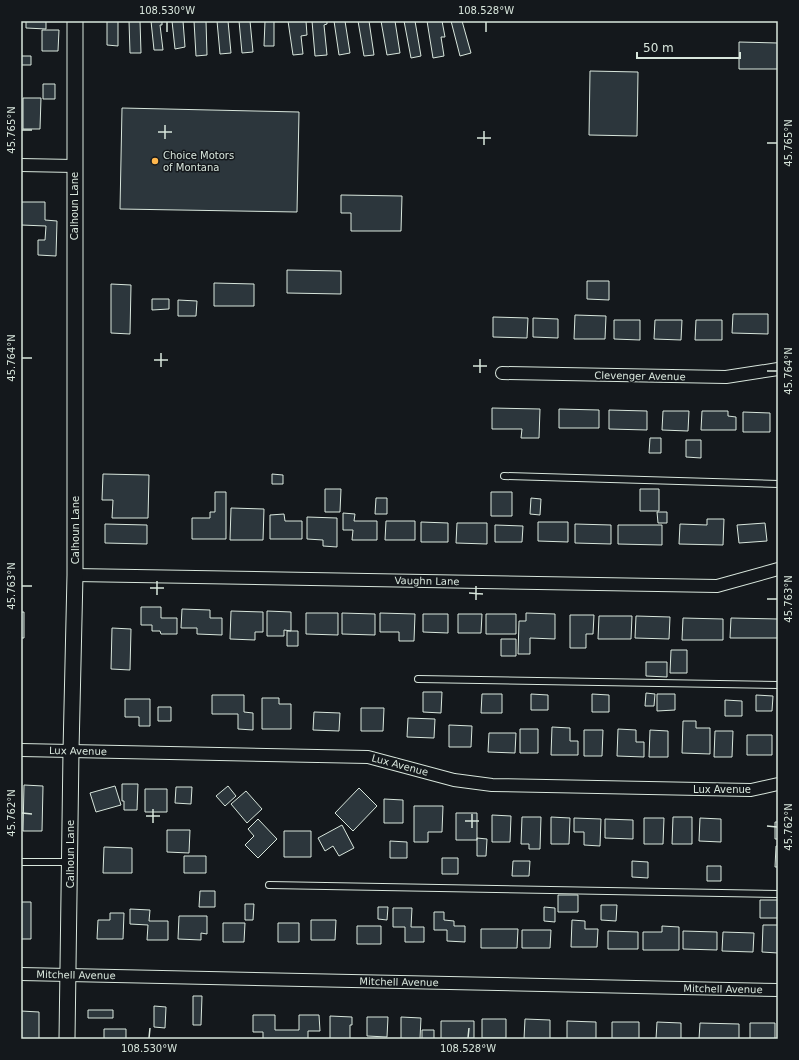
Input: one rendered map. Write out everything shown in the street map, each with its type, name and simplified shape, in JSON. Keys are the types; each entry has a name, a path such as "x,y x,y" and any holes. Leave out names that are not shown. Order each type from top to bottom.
{"street":[{"name":"Calhoun Lane","path":"67,1039 75,575 75,21"},
{"path":"21,165 74,166"},
{"name":"Clevenger Avenue","path":"502,373 726,378 778,369"},
{"name":"Vaughn Lane","path":"75,575 717,586 778,570"},
{"name":"Lux Avenue","path":"21,750 368,757 454,780 492,784 751,790 778,784"},
{"name":"Mitchell Avenue","path":"21,974 778,990"}],"lane":[{"path":"504,476 778,484"},
{"path":"418,679 778,685"},
{"path":"21,862 70,862"},
{"path":"269,885 778,894"}],"building":[{"path":"26,21 46,21 46,29 26,28"},
{"path":"107,21 118,21 118,46 107,45"},
{"path":"129,21 140,21 141,53 130,53"},
{"path":"151,21 162,21 162,25 160,25 163,50 154,50"},
{"path":"172,21 183,21 185,47 175,49"},
{"path":"194,21 206,21 207,55 196,56"},
{"path":"217,21 228,21 231,53 220,54"},
{"path":"239,21 250,21 253,52 242,53"},
{"path":"265,21 274,21 274,46 264,46"},
{"path":"288,21 306,21 307,35 301,36 303,54 293,55"},
{"path":"312,21 327,21 327,24 324,25 327,55 315,56"},
{"path":"334,21 345,21 350,53 339,55"},
{"path":"358,21 369,21 374,55 364,56"},
{"path":"381,21 395,21 400,53 387,55"},
{"path":"404,21 415,21 421,56 411,58"},
{"path":"427,21 442,21 445,37 441,37 444,56 433,58"},
{"path":"451,21 462,21 471,53 460,56"},
{"path":"42,30 59,30 58,51 42,51"},
{"path":"739,42 778,43 778,69 739,69"},
{"path":"21,56 31,56 31,65 21,65"},
{"path":"590,71 638,72 637,136 589,135"},
{"path":"43,84 55,84 55,99 43,99"},
{"path":"23,98 41,98 40,129 23,129"},
{"path":"122,108 299,112 297,212 120,209"},
{"path":"341,195 402,196 401,231 351,231 351,213 341,213"},
{"path":"21,202 45,202 45,220 57,221 56,256 38,255 38,240 45,240 46,226 21,225"},
{"path":"287,270 341,271 341,294 287,293"},
{"path":"587,281 609,281 609,300 587,299"},
{"path":"214,283 254,284 254,306 214,306"},
{"path":"111,284 131,285 130,334 111,333"},
{"path":"152,299 169,299 169,309 152,310"},
{"path":"178,300 197,301 196,316 178,316"},
{"path":"733,314 768,314 768,334 732,333"},
{"path":"575,315 606,316 605,339 574,339"},
{"path":"493,317 528,318 527,338 493,337"},
{"path":"533,318 558,319 558,338 533,337"},
{"path":"614,320 640,320 640,340 614,339"},
{"path":"655,320 682,320 681,340 654,339"},
{"path":"696,320 722,320 722,340 695,340"},
{"path":"492,408 540,409 539,438 521,438 522,429 492,429"},
{"path":"559,409 599,410 599,428 559,428"},
{"path":"609,410 647,411 647,430 609,429"},
{"path":"663,411 689,411 688,431 662,430"},
{"path":"702,411 728,411 728,416 736,417 736,430 701,430"},
{"path":"743,412 770,413 770,432 743,432"},
{"path":"650,438 661,438 661,453 649,453"},
{"path":"686,440 701,440 701,458 686,457"},
{"path":"103,474 149,475 148,518 112,518 113,500 102,500"},
{"path":"272,474 283,475 283,484 272,484"},
{"path":"325,489 341,489 340,512 325,512"},
{"path":"640,489 659,489 659,511 640,511"},
{"path":"215,492 226,492 226,539 192,539 192,518 210,518 210,512 215,512"},
{"path":"491,492 512,492 512,516 491,516"},
{"path":"376,498 387,498 387,514 375,514"},
{"path":"531,498 541,499 540,515 530,514"},
{"path":"231,508 264,509 263,540 230,540"},
{"path":"657,512 667,512 667,523 658,523"},
{"path":"343,513 355,514 354,521 377,521 377,540 352,540 353,530 343,530"},
{"path":"284,514 285,521 302,521 302,539 270,539 270,515"},
{"path":"307,517 337,518 337,547 323,546 323,540 307,539"},
{"path":"707,519 724,519 723,545 679,544 680,524 707,525"},
{"path":"386,521 415,521 415,540 385,540"},
{"path":"421,522 448,523 448,542 421,542"},
{"path":"538,522 568,522 568,542 538,541"},
{"path":"457,523 487,523 487,544 456,543"},
{"path":"765,523 767,541 739,543 737,525"},
{"path":"105,524 147,525 147,544 105,543"},
{"path":"575,524 611,525 611,544 575,543"},
{"path":"495,525 523,526 522,542 495,542"},
{"path":"618,525 662,525 662,545 618,544"},
{"path":"141,607 161,607 161,618 177,618 177,634 161,634 160,631 152,631 152,625 141,625"},
{"path":"182,609 210,610 210,618 222,618 222,635 197,634 197,628 181,628"},
{"path":"231,611 263,612 263,632 255,632 255,640 230,639"},
{"path":"267,611 291,612 291,631 284,630 284,636 267,636"},
{"path":"21,612 24,612 24,638 21,638"},
{"path":"306,613 338,613 338,635 306,634"},
{"path":"342,613 375,614 375,635 342,634"},
{"path":"380,613 415,614 414,641 399,641 399,632 380,632"},
{"path":"526,613 555,614 555,639 530,638 530,654 518,654 519,621 526,621"},
{"path":"423,614 448,614 448,633 423,632"},
{"path":"458,614 482,614 481,633 458,633"},
{"path":"486,614 516,614 516,634 486,634"},
{"path":"570,615 594,615 593,634 586,634 586,648 570,648"},
{"path":"599,616 632,616 631,639 598,639"},
{"path":"636,616 670,617 669,639 635,638"},
{"path":"683,618 723,619 723,640 682,640"},
{"path":"731,618 778,619 778,638 730,638"},
{"path":"112,628 131,629 130,670 111,669"},
{"path":"287,631 298,631 298,646 287,646"},
{"path":"501,639 516,639 516,656 501,656"},
{"path":"671,650 687,650 687,673 670,673"},
{"path":"646,662 667,662 667,677 646,676"},
{"path":"423,692 442,692 441,713 423,712"},
{"path":"646,693 655,694 654,706 645,706"},
{"path":"482,694 502,694 502,713 481,713"},
{"path":"531,694 548,695 548,710 531,710"},
{"path":"592,694 609,695 609,712 592,712"},
{"path":"657,694 675,694 675,710 657,711"},
{"path":"212,695 244,695 244,712 253,713 253,730 238,729 238,714 212,714"},
{"path":"756,695 773,696 772,711 756,711"},
{"path":"262,698 279,698 279,704 291,704 291,729 262,729"},
{"path":"125,699 150,699 150,726 139,726 139,717 125,717"},
{"path":"725,700 742,701 742,716 725,716"},
{"path":"158,707 171,707 171,721 158,721"},
{"path":"361,708 384,708 383,731 361,731"},
{"path":"314,712 340,713 339,731 313,730"},
{"path":"408,718 435,719 434,738 407,737"},
{"path":"683,721 696,721 696,728 710,728 710,754 682,753"},
{"path":"449,725 472,726 471,747 449,747"},
{"path":"552,727 570,728 570,741 578,741 578,755 551,755"},
{"path":"520,729 538,729 538,753 520,753"},
{"path":"618,729 636,730 636,742 644,742 644,757 617,756"},
{"path":"584,730 603,730 602,756 584,756"},
{"path":"650,730 668,731 668,757 649,757"},
{"path":"715,731 733,731 732,757 714,757"},
{"path":"489,733 516,733 515,753 488,752"},
{"path":"747,735 772,735 772,755 747,755"},
{"path":"122,784 138,784 137,810 124,810 124,801 122,801"},
{"path":"24,785 43,786 42,831 23,831"},
{"path":"115,786 121,805 96,812 90,793"},
{"path":"228,786 236,796 225,806 216,796"},
{"path":"176,787 192,787 191,804 175,803"},
{"path":"359,788 377,806 353,831 335,813"},
{"path":"145,789 167,789 167,812 145,812"},
{"path":"246,791 262,809 247,823 231,804"},
{"path":"384,799 403,800 403,823 384,823"},
{"path":"414,806 443,806 442,832 428,832 428,842 414,842"},
{"path":"456,813 477,813 477,840 456,840"},
{"path":"492,815 511,816 510,842 492,842"},
{"path":"522,817 541,817 540,849 529,849 529,844 521,844"},
{"path":"551,817 570,818 569,844 551,844"},
{"path":"673,817 692,817 692,844 672,844"},
{"path":"574,818 601,819 600,846 584,845 584,832 574,832"},
{"path":"644,818 664,818 663,844 644,844"},
{"path":"700,818 721,819 721,842 699,841"},
{"path":"258,819 277,839 258,858 245,845 254,836 248,829"},
{"path":"605,819 633,820 633,839 605,838"},
{"path":"775,822 778,822 778,839 775,839"},
{"path":"342,825 354,848 339,856 333,846 325,851 318,838"},
{"path":"167,830 190,830 189,853 167,852"},
{"path":"284,831 311,831 311,857 284,857"},
{"path":"477,838 487,839 486,856 477,856"},
{"path":"390,841 407,842 407,858 390,858"},
{"path":"776,846 778,846 778,867 775,867"},
{"path":"104,847 132,848 132,873 103,873"},
{"path":"184,856 206,856 206,873 184,873"},
{"path":"442,858 458,858 458,874 442,874"},
{"path":"513,861 530,861 529,876 512,876"},
{"path":"632,861 648,862 648,878 632,877"},
{"path":"707,866 721,866 721,881 707,881"},
{"path":"200,891 215,891 215,907 199,907"},
{"path":"558,895 578,895 578,912 558,912"},
{"path":"760,900 778,900 778,918 760,918"},
{"path":"21,902 31,902 31,939 21,939"},
{"path":"245,904 254,904 253,920 245,920"},
{"path":"601,905 617,905 616,921 601,920"},
{"path":"378,907 388,907 387,920 378,919"},
{"path":"544,907 555,908 555,922 544,921"},
{"path":"393,908 412,908 411,927 424,927 424,942 405,942 405,927 393,927"},
{"path":"130,909 150,910 149,921 168,921 168,940 147,940 148,925 130,924"},
{"path":"434,912 444,912 444,920 454,921 454,926 465,926 465,942 447,941 447,930 434,930"},
{"path":"110,913 124,913 123,939 97,939 98,920 110,920"},
{"path":"179,916 207,916 207,934 201,933 201,940 178,939"},
{"path":"311,920 336,920 335,940 311,940"},
{"path":"572,920 585,921 585,929 598,929 597,947 571,947"},
{"path":"223,923 245,923 244,942 223,942"},
{"path":"278,923 299,923 299,942 278,942"},
{"path":"763,925 778,925 778,953 762,952"},
{"path":"357,926 381,926 381,944 357,944"},
{"path":"662,926 679,927 679,950 643,950 643,932 662,932"},
{"path":"481,929 518,929 517,948 481,948"},
{"path":"522,930 551,930 550,948 522,948"},
{"path":"608,931 638,932 638,949 608,949"},
{"path":"683,931 717,932 717,950 683,949"},
{"path":"723,932 754,933 753,952 722,951"},
{"path":"193,996 202,996 201,1025 193,1025"},
{"path":"154,1006 166,1007 165,1028 154,1027"},
{"path":"88,1010 113,1010 113,1018 88,1018"},
{"path":"21,1011 39,1012 39,1039 21,1039"},
{"path":"253,1015 275,1015 275,1030 299,1030 299,1015 319,1015 320,1031 308,1031 308,1039 263,1039 263,1032 253,1032"},
{"path":"330,1016 352,1017 352,1025 350,1025 350,1039 330,1039"},
{"path":"367,1017 388,1017 387,1037 367,1036"},
{"path":"401,1017 421,1018 420,1039 401,1039"},
{"path":"482,1019 506,1019 506,1038 482,1038"},
{"path":"525,1019 550,1020 550,1039 524,1039"},
{"path":"441,1021 474,1021 474,1038 441,1039"},
{"path":"567,1021 596,1022 596,1039 567,1039"},
{"path":"612,1022 639,1022 639,1039 612,1039"},
{"path":"657,1022 681,1023 681,1039 656,1039"},
{"path":"700,1023 739,1024 739,1039 699,1039"},
{"path":"750,1023 775,1023 775,1039 750,1039"},
{"path":"104,1029 126,1029 126,1039 104,1039"},
{"path":"422,1030 434,1030 434,1039 422,1039"}],"place":[{"name":"Choice Motors of Montana","path":"155,161"}]}
